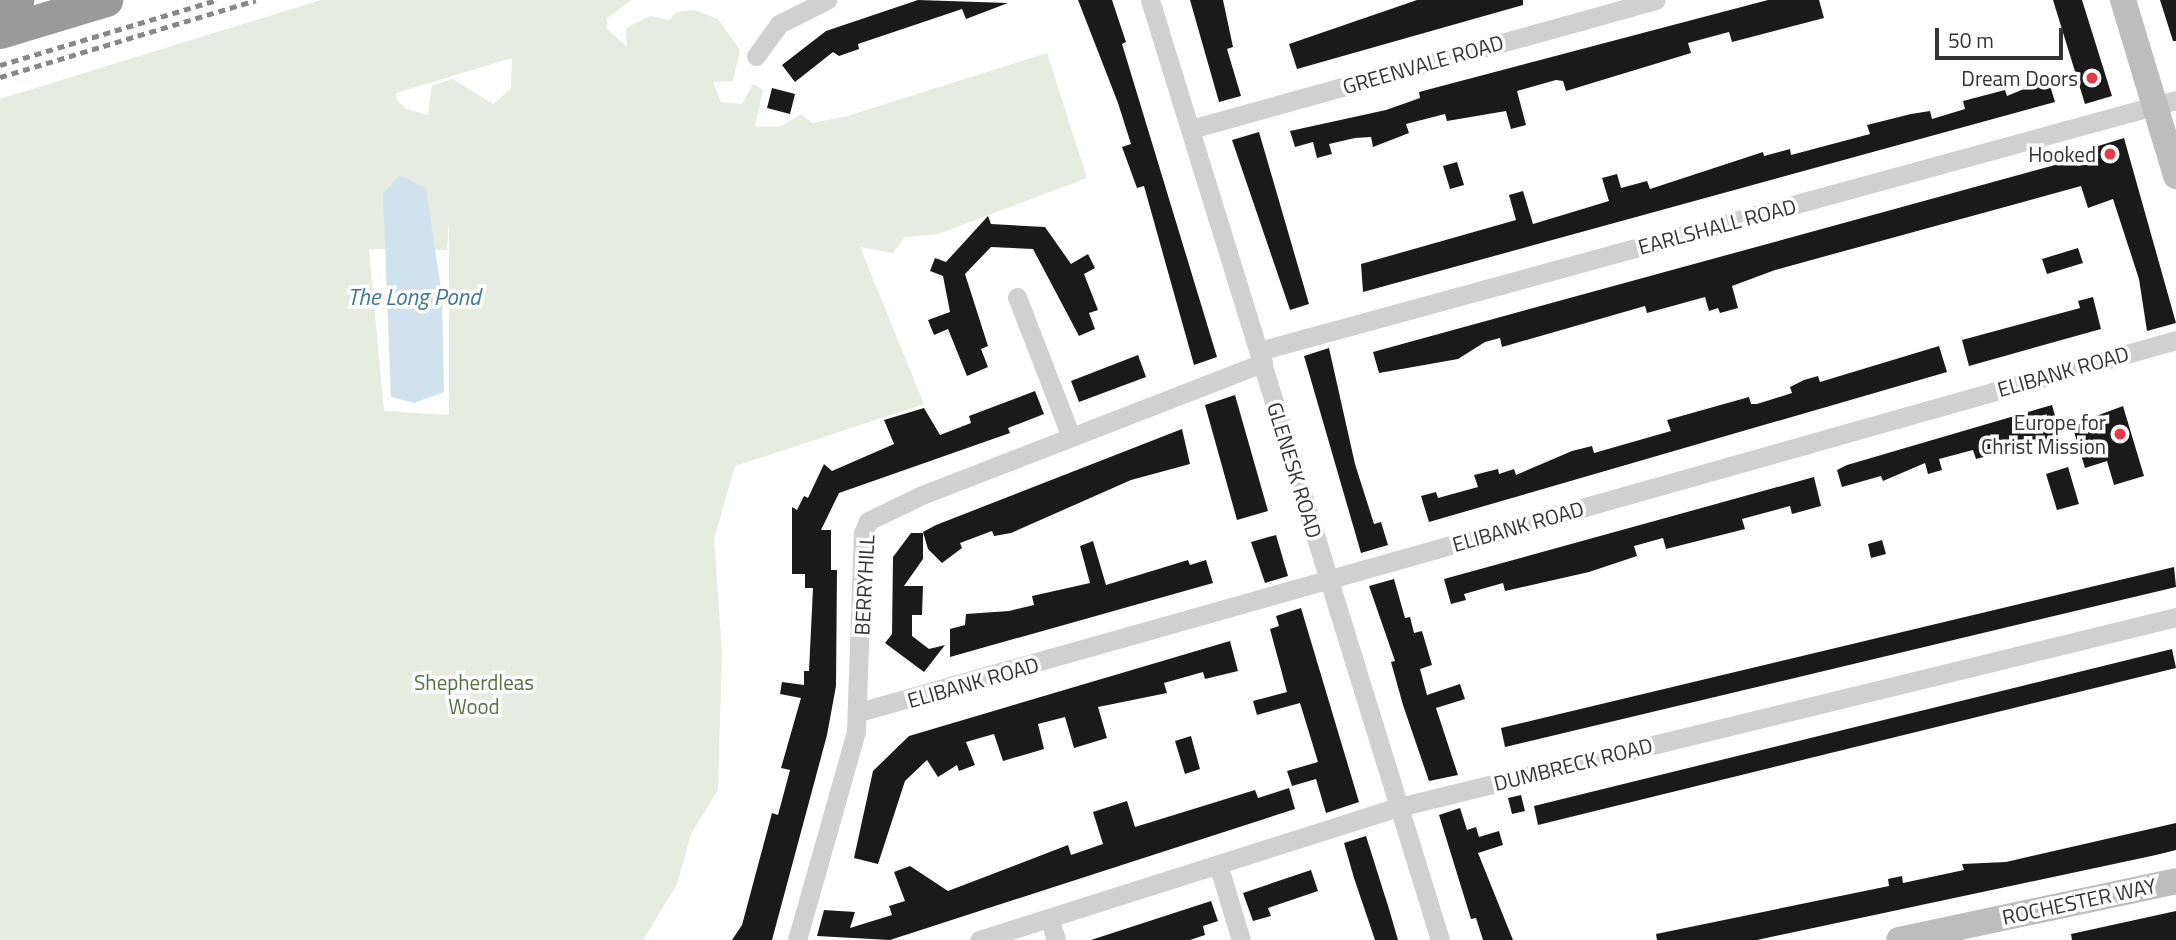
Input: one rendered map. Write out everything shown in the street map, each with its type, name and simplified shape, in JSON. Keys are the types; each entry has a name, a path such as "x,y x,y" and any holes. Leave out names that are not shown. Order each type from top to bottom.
{"highway":[{"path":"0,5 17,0"},
{"path":"0,32 106,0"}],"street":[{"path":"756,57 779,24 827,0"},
{"name":"GLENESK ROAD","path":"1150,0 1440,940"},
{"name":"GREENVALE ROAD","path":"1191,128 1656,0"},
{"path":"2123,0 2165,103 2176,176"},
{"name":"EARLSHALL ROAD","path":"1261,357 2165,103"},
{"path":"1017,297 1071,437"},
{"name":"ELIBANK ROAD","path":"859,712 2176,340"},
{"name":"BERRYHILL","path":"797,940 859,712 863,533 867,522 1261,357"},
{"name":"DUMBRECK ROAD","path":"979,940 1399,807 2176,617"},
{"path":"1218,864 1241,940"},
{"name":"ROCHESTER WAY","path":"1899,940 2176,880"},
{"path":"1049,918 1056,940"}],"green space":[{"name":"Shepherdleas Wood","path":"321,0 632,0 607,18 607,29 627,47 626,29 650,16 669,20 676,12 694,10 718,19 740,50 733,81 713,82 721,102 742,104 753,84 763,90 755,127 782,126 801,114 812,123 847,116 1047,53 1087,178 938,234 905,237 893,253 860,247 924,404 735,466 714,539 722,652 718,790 691,834 677,884 643,940 0,940 0,99","holes":["512,58 511,89 493,104 453,79 432,85 428,115 406,109 396,99 396,93","449,222 449,415 384,411 369,249 447,250"]}],"water":[{"name":"The Long Pond","path":"400,175 426,188 442,296 444,392 414,403 391,397 383,194"}],"building":[{"path":"918,0 1008,3 966,19 962,9 858,44 859,49 839,56 833,52 795,82 782,65 826,31"},
{"path":"1078,0 1112,0 1126,42 1122,44 1217,357 1194,365 1144,186 1137,188 1122,147 1131,144 1118,103"},
{"path":"1190,0 1223,0 1233,47 1227,49 1241,96 1219,102"},
{"path":"1417,0 1523,0 1523,5 1297,69 1289,44"},
{"path":"1768,0 1819,0 1824,18 1732,42 1729,32 1688,43 1691,53 1566,91 1563,81 1556,80 1517,91 1526,125 1511,129 1506,111 1447,121 1445,114 1406,124 1409,133 1373,147 1371,137 1329,144 1332,154 1317,158 1313,142 1295,147 1290,131 1386,110 1420,98 1419,92"},
{"path":"2053,0 2082,0 2112,96 2085,104"},
{"path":"2160,0 2176,0 2176,41 2173,41"},
{"path":"2048,79 2055,102 1363,292 1361,264 1516,220 1509,195 1523,191 1533,224 1609,201 1602,178 1617,174 1621,188 1647,181 1650,189 1763,152 1764,156 1790,149 1791,155 1870,134 1867,125 1911,114 1930,111 1932,119 1965,109 1963,101 2005,90 2007,96"},
{"path":"772,88 795,94 790,114 767,108"},
{"path":"1259,132 1309,304 1290,310 1232,140"},
{"path":"2124,138 2176,323 2147,331 2139,279 2113,199 2088,208 2081,186 1775,270 1732,286 1738,308 1720,313 1718,308 1709,311 1705,297 1647,313 1645,306 1502,347 1500,338 1485,342 1458,359 1379,373 1373,352 2055,165 2053,160"},
{"path":"1457,162 1464,185 1450,189 1443,166"},
{"path":"988,216 991,224 1045,227 1071,264 1088,254 1095,268 1084,274 1098,310 1089,313 1095,329 1079,336 1033,249 991,247 965,274 988,346 981,349 988,367 967,376 948,329 934,335 928,320 950,312 943,276 930,271 935,258 946,262"},
{"path":"2078,248 2083,263 2047,274 2042,259"},
{"path":"2093,297 2101,329 1969,366 1962,340 2080,308 2078,301"},
{"path":"1939,346 1947,372 1429,522 1421,496 1436,492 1438,498 1478,487 1474,475 1498,469 1499,474 1514,469 1516,475 1572,451 1592,446 1594,453 1671,431 1667,420 1749,397 1751,404 1757,404 1792,393 1790,387 1804,380 1818,376 1820,382"},
{"path":"1329,348 1355,464 1374,524 1381,522 1388,545 1361,553 1304,356"},
{"path":"1138,355 1146,377 1079,402 1071,381"},
{"path":"1035,391 1044,414 1008,428 1010,433 839,493 821,530 831,530 831,570 837,570 836,686 827,735 772,940 732,940 742,925 772,813 778,815 790,770 781,768 801,698 780,694 782,682 804,685 804,671 809,671 813,588 805,588 805,574 792,574 792,507 797,510 804,496 808,498 824,464 832,471 894,444 884,420 924,408 940,435 971,423 969,416"},
{"path":"1235,395 1268,511 1237,520 1205,405"},
{"path":"2052,405 2061,436 1976,459 1973,450 1939,459 1942,470 1928,474 1925,463 1883,481 1881,476 1842,487 1837,470 1847,465"},
{"path":"2123,406 2144,476 2114,485 2107,461 2085,468 2072,425"},
{"path":"1182,429 1190,464 1131,480 1011,533 994,536 992,531 960,543 962,548 942,563 928,549 923,532 936,525"},
{"path":"2068,467 2079,504 2057,510 2046,474"},
{"path":"1814,477 1821,506 1792,514 1790,506 1742,519 1745,529 1666,549 1663,538 1634,546 1637,556 1589,572 1505,591 1503,583 1464,594 1466,600 1451,604 1444,579"},
{"path":"911,533 923,533 923,559 904,586 923,586 922,615 912,615 912,636 929,649 945,645 924,672 885,643 892,634 893,557"},
{"path":"1276,535 1288,576 1265,583 1251,542"},
{"path":"1882,540 1886,554 1871,558 1868,544"},
{"path":"1093,541 1106,585 1188,560 1190,565 1206,560 1213,583 950,657 950,629 965,625 966,614 1009,611 1034,605 1032,596 1090,583 1080,546"},
{"path":"2174,567 2176,587 1505,747 1501,728"},
{"path":"1394,579 1405,618 1410,617 1414,633 1422,631 1432,665 1420,669 1427,695 1460,684 1465,699 1436,708 1458,775 1429,781 1403,705 1391,662 1395,661 1369,586"},
{"path":"1301,608 1359,802 1326,813 1316,779 1292,786 1287,771 1318,762 1300,703 1257,715 1253,701 1287,692 1270,629 1279,626 1276,616"},
{"path":"1230,641 1238,671 1205,679 1203,672 1164,683 1167,693 1098,707 1107,738 1074,748 1065,717 1038,724 1044,749 1003,761 994,734 966,742 975,765 959,771 957,765 938,777 927,760 905,781 878,864 854,858 873,771 909,736"},
{"path":"2172,649 2176,668 1538,825 1534,806"},
{"path":"1191,736 1200,769 1185,774 1175,741"},
{"path":"1289,788 1295,809 890,940 817,936 824,910 855,912 850,928 892,915 889,906 905,901 894,872 910,866 948,891 1068,845 1071,855 1103,844 1093,812 1127,801 1135,827 1255,790 1258,798"},
{"path":"1521,795 1525,811 1512,814 1508,798"},
{"path":"1460,808 1467,830 1476,827 1479,837 1499,831 1503,845 1478,853 1513,940 1483,940 1476,918 1471,919 1439,815"},
{"path":"2176,823 2176,850 2156,855 1757,940 1657,940 1656,934 1889,886 1888,879 1902,876 1903,883 1964,870 1962,864 2006,862"},
{"path":"1366,836 1398,940 1375,940 1354,878 1344,843"},
{"path":"1311,870 1318,891 1268,908 1271,916 1253,921 1243,893"},
{"path":"1211,901 1218,921 1203,926 1205,935 1190,940 1091,940"},
{"path":"2176,911 2176,940 2072,940 2071,934"}],"railway":[{"path":"0,65 216,0"},
{"path":"0,77 256,0"}],"place":[{"name":"Dream Doors","path":"2092,78"},
{"name":"Hooked","path":"2110,154"},
{"name":"Europe for Christ Mission","path":"2120,434"}]}
